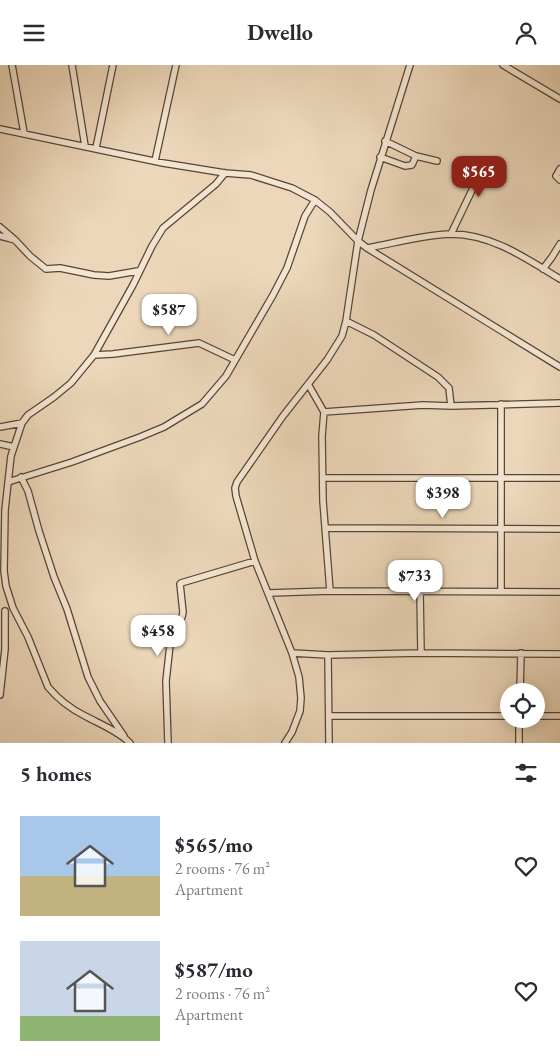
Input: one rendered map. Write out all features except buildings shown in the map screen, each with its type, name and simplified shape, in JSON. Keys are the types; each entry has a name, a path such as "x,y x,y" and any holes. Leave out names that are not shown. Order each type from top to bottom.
{"street":[{"path":"12,65 24,133"},
{"path":"72,65 85,146"},
{"path":"96,148 113,65"},
{"path":"155,161 176,65"},
{"path":"285,743 292,732 300,711 300,677 256,561 236,497 235,488 237,482 278,423 336,347 342,336 358,241 380,157 410,65"},
{"path":"503,65 560,99"},
{"path":"0,129 155,161 225,173 251,175 292,188 315,200 330,212 358,241 560,367"},
{"path":"385,141 416,156 437,161"},
{"path":"380,157 405,166 412,165 416,156"},
{"path":"560,169 556,175 560,180"},
{"path":"128,741 74,710 48,687 28,637 13,608 6,587 3,557 4,510 8,482 14,447 22,423 37,408 71,383 94,355 163,228 216,184 225,173"},
{"path":"451,234 474,186 468,181 457,177"},
{"path":"8,482 72,462 164,427 202,404 226,375 287,268 305,216 315,200"},
{"path":"0,227 46,269 60,268 109,276 138,271"},
{"path":"367,247 401,240 451,234 468,235 488,240 560,279"},
{"path":"0,236 15,240"},
{"path":"543,269 560,244"},
{"path":"346,321 374,335 438,377 449,388 451,406"},
{"path":"94,355 199,343 235,360"},
{"path":"308,384 324,412 322,435 323,478 330,591"},
{"path":"324,412 394,406 560,403"},
{"path":"500,591 501,404"},
{"path":"0,427 22,423"},
{"path":"0,444 14,447"},
{"path":"21,477 28,491 54,577 68,609 88,677 100,701 128,741"},
{"path":"323,478 560,478"},
{"path":"325,528 560,529"},
{"path":"168,743 166,681 172,627 182,617 184,612 180,584 256,561"},
{"path":"269,593 330,591 560,591"},
{"path":"420,591 421,653"},
{"path":"0,695 5,649 2,612 13,608"},
{"path":"292,653 328,655 421,653 560,654"},
{"path":"520,683 521,653"},
{"path":"328,655 329,743"},
{"path":"329,716 500,716"},
{"path":"545,716 560,716"},
{"path":"519,728 519,743"}]}
